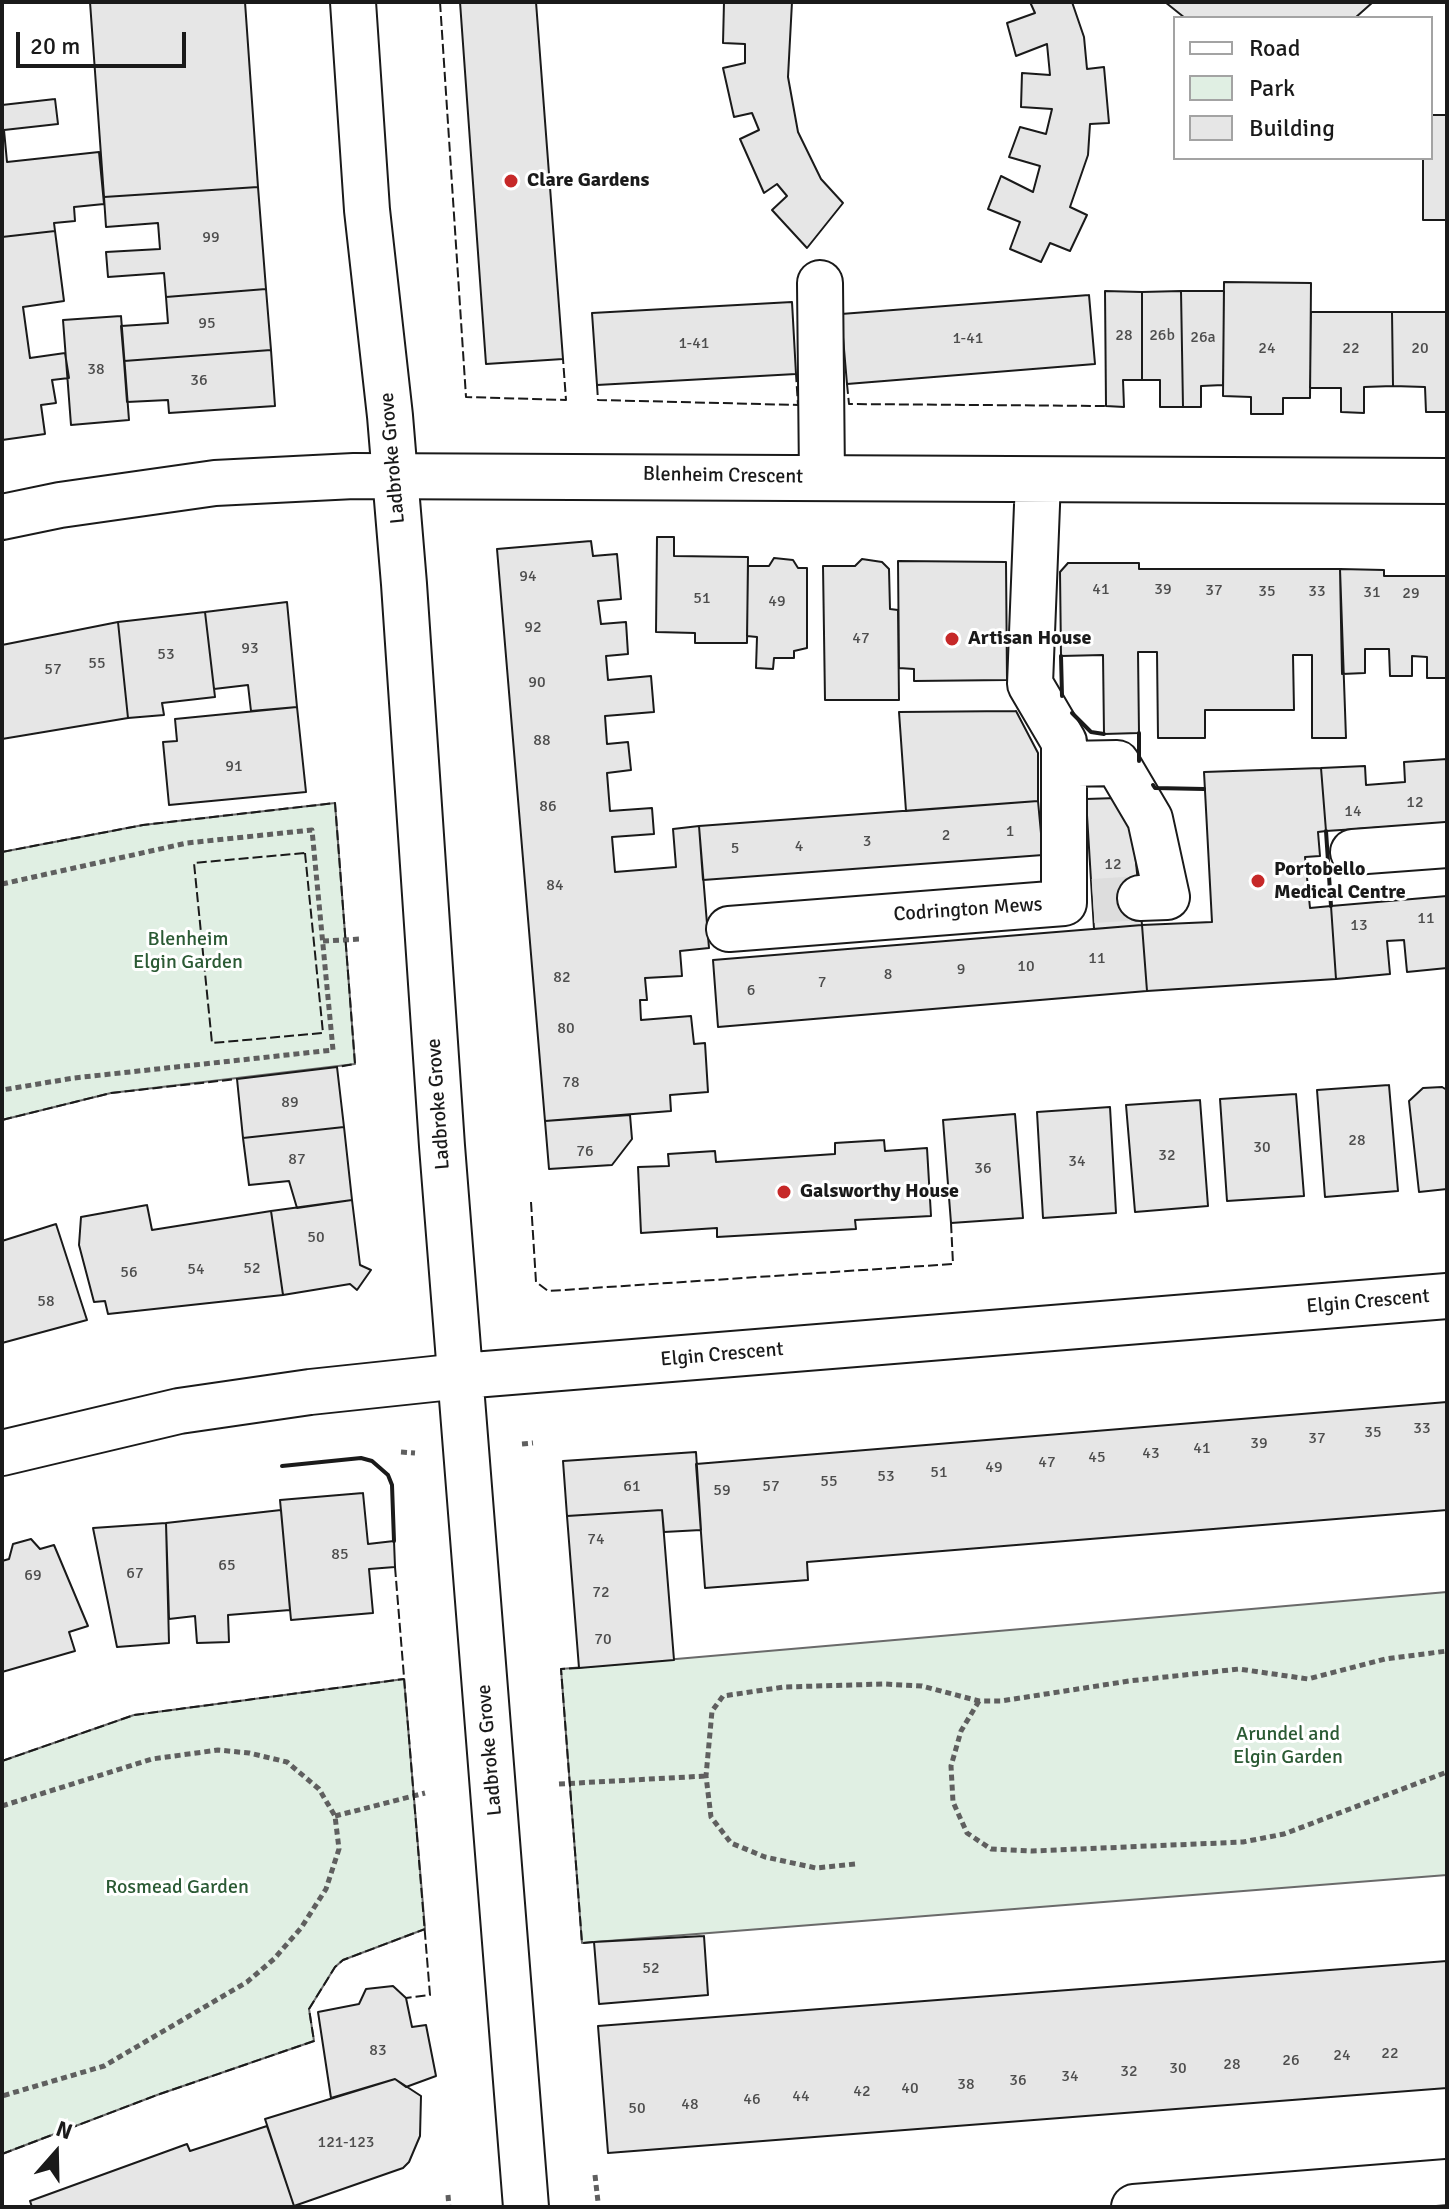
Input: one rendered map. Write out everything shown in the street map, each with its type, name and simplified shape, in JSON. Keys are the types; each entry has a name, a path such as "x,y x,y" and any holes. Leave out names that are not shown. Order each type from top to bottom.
{"main road":[{"name":"Ladbroke Grove","path":"353,2 367,210 395,476 526,2207"},
{"path":"820,283 822,477"},
{"name":"Blenheim Crescent","path":"2,517 215,483 395,476 1447,481"},
{"name":"Codrington Mews","path":"729,929 1078,902 1064,742 1030,684 1038,480"},
{"path":"1065,764 1117,763 1150,819 1167,897 1140,898"},
{"path":"1353,852 1447,845"},
{"name":"Elgin Crescent","path":"2,1453 79,1432 179,1411 300,1393 461,1376 1447,1296"},
{"path":"1134,2207 1447,2182"}],"path":[{"path":"2,884 187,843 312,830 333,1050 74,1078 2,1090"},
{"path":"323,941 361,939"},
{"path":"522,1444 533,1443"},
{"path":"401,1452 416,1453"},
{"path":"855,1864 816,1868 765,1857 731,1843 711,1817 706,1776 712,1711 723,1696 741,1691 884,1684 922,1686 979,1701 1239,1669 1308,1679 1385,1659 1447,1651"},
{"path":"979,1701 961,1731 951,1766 953,1802 967,1833 991,1849 1032,1851 1243,1842 1284,1834 1447,1772"},
{"path":"2,1806 152,1759 218,1750 287,1762 319,1789 335,1816 339,1849 326,1889 301,1928 274,1959 247,1982 104,2066 2,2096"},
{"path":"559,1784 706,1776"},
{"path":"335,1816 425,1793"},
{"path":"595,2175 598,2202"},
{"path":"448,2195 449,2207"}],"green space":[{"name":"Blenheim Elgin Garden","path":"335,803 355,1064 111,1093 2,1120 2,852 143,825"},
{"name":"Arundel and Elgin Garden","path":"1447,1592 1447,1875 582,1943 561,1669"},
{"name":"Rosmead Garden","path":"404,1679 425,1929 343,1960 335,1967 309,2009 314,2041 157,2095 2,2154 2,1761 134,1715"}],"building":[{"path":"90,2 245,2 258,187 104,197"},
{"name":"Clare Gardens","path":"460,2 536,2 563,359 486,364"},
{"path":"724,2 792,2 788,77 798,132 821,179 843,203 807,248 772,210 787,196 777,184 764,193 740,139 759,130 752,113 734,117 723,68 745,63 745,44 723,43"},
{"path":"1030,2 1072,2 1084,37 1087,69 1104,67 1109,123 1090,124 1088,155 1070,207 1087,215 1070,251 1050,243 1041,262 1010,249 1020,222 988,209 1001,176 1033,192 1040,166 1009,157 1020,127 1046,134 1052,109 1021,107 1022,73 1050,75 1047,44 1016,56 1007,23 1035,13"},
{"path":"1165,2 1373,2 1357,16 1182,16"},
{"path":"55,99 58,124 4,130 7,162 99,152 104,204 74,207 75,221 54,223 55,231 2,237 2,105"},
{"path":"1433,115 1447,115 1447,220 1423,220 1423,160 1433,160"},
{"path":"258,187 266,289 166,297 164,273 108,277 106,252 160,249 158,223 106,227 104,197"},
{"path":"55,231 64,301 23,307 30,358 65,353 69,378 52,380 56,403 41,405 45,434 2,440 2,237"},
{"path":"1224,282 1311,283 1310,398 1283,398 1283,414 1251,414 1251,397 1223,396"},
{"path":"266,289 271,350 124,361 121,326 168,323 166,297"},
{"path":"1105,291 1142,292 1142,380 1123,380 1124,407 1106,406"},
{"path":"1181,291 1224,291 1223,385 1201,386 1201,407 1183,407"},
{"path":"1181,291 1183,407 1160,407 1160,380 1142,380 1142,292"},
{"path":"1089,295 1095,364 847,384 841,314"},
{"path":"792,302 796,374 597,385 592,313"},
{"path":"1311,312 1392,312 1393,386 1364,387 1364,413 1341,412 1341,388 1310,388"},
{"path":"1392,312 1447,312 1447,412 1426,412 1425,387 1393,386"},
{"path":"121,316 129,420 71,425 63,320"},
{"path":"271,350 275,406 169,413 168,400 127,402 124,361"},
{"path":"657,537 674,537 674,556 748,557 747,643 695,643 695,633 656,632"},
{"path":"591,541 593,556 617,554 621,599 598,601 601,624 626,622 628,654 606,656 608,680 651,676 654,712 605,716 607,744 628,742 631,770 607,773 610,811 652,808 654,834 612,837 615,872 676,867 673,829 699,826 709,948 680,951 682,976 645,978 647,1000 640,1000 641,1020 691,1016 694,1044 705,1043 708,1092 670,1095 671,1111 545,1121 497,549"},
{"path":"774,558 793,560 798,568 807,568 807,648 794,651 794,658 774,658 773,669 756,668 757,637 747,636 748,566 769,566"},
{"path":"862,559 882,562 889,569 890,609 898,610 899,700 825,700 823,566 855,566"},
{"name":"Artisan House","path":"898,561 1006,562 1007,680 914,681 914,669 899,668"},
{"path":"1068,563 1139,563 1139,569 1340,569 1346,738 1312,738 1312,655 1293,655 1294,710 1205,710 1205,738 1158,738 1157,652 1138,652 1139,733 1104,734 1103,655 1061,656 1060,572"},
{"path":"1340,569 1384,570 1384,576 1447,576 1447,678 1427,678 1427,657 1412,656 1412,676 1390,676 1389,649 1365,649 1365,673 1342,674"},
{"path":"287,602 297,707 251,711 248,685 214,689 205,612"},
{"path":"205,612 215,697 162,703 164,715 128,718 118,622"},
{"path":"118,622 128,718 2,739 2,645"},
{"path":"297,707 306,792 169,805 163,742 177,741 175,719"},
{"path":"1016,711 1038,753 1038,801 906,811 899,712"},
{"path":"1447,759 1447,823 1326,831 1321,768 1365,766 1366,785 1405,782 1404,762"},
{"name":"Portobello Medical Centre","path":"1321,768 1326,831 1318,832 1320,856 1305,857 1310,908 1331,906 1336,979 1147,991 1142,925 1212,922 1204,772"},
{"path":"1117,798 1133,831 1142,925 1094,929 1086,799"},
{"path":"1038,801 1043,855 703,880 699,826"},
{"path":"1447,896 1447,968 1407,972 1404,940 1387,941 1390,974 1336,979 1331,906"},
{"path":"1142,925 1147,991 718,1027 713,960"},
{"path":"337,1067 344,1127 243,1138 237,1079"},
{"path":"1389,1085 1398,1191 1325,1197 1317,1090"},
{"path":"1442,1087 1447,1090 1447,1189 1419,1192 1409,1101 1423,1088"},
{"path":"1296,1094 1304,1196 1227,1201 1220,1099"},
{"path":"1200,1100 1208,1206 1135,1212 1126,1105"},
{"path":"1110,1107 1116,1213 1043,1218 1037,1112"},
{"path":"1015,1114 1023,1218 951,1223 943,1120"},
{"path":"630,1115 632,1139 612,1165 549,1169 545,1121"},
{"path":"344,1127 352,1200 297,1208 289,1181 249,1185 243,1138"},
{"name":"Galsworthy House","path":"884,1140 885,1151 927,1148 931,1216 855,1220 856,1229 717,1237 717,1228 641,1233 638,1167 669,1166 668,1154 715,1151 716,1162 835,1154 835,1143"},
{"path":"352,1200 360,1265 371,1270 357,1290 350,1284 283,1295 271,1211"},
{"path":"147,1205 152,1230 271,1211 283,1295 108,1314 105,1301 94,1302 79,1245 81,1217"},
{"path":"56,1224 87,1320 2,1343 2,1241"},
{"path":"1447,1402 1447,1510 807,1562 808,1580 705,1588 696,1464"},
{"path":"696,1452 701,1530 664,1532 662,1510 567,1516 563,1461"},
{"path":"363,1493 368,1544 394,1541 395,1567 369,1569 373,1613 291,1620 280,1500"},
{"path":"281,1510 290,1610 228,1615 229,1642 197,1643 195,1616 169,1619 166,1523"},
{"path":"662,1510 674,1660 579,1668 567,1516"},
{"path":"166,1523 169,1643 117,1647 93,1528"},
{"path":"31,1539 40,1549 54,1545 88,1626 69,1632 75,1651 2,1672 2,1561 9,1559 13,1544"},
{"path":"704,1936 708,1995 599,2004 594,1942"},
{"path":"1447,1961 1447,2088 608,2153 598,2026"},
{"path":"393,1986 406,1998 412,2027 426,2025 436,2076 406,2087 395,2079 331,2098 318,2012 359,2004 366,1989"},
{"path":"395,2079 421,2096 420,2136 409,2162 403,2168 294,2206 265,2119"},
{"path":"267,2126 294,2206 32,2207 30,2201 187,2144 190,2151"}],"tunnel":[{"path":"1093,901 1140,898"}],"fence":[{"path":"440,2 466,397 566,400 563,359"},
{"path":"597,385 598,400 798,405 796,374"},
{"path":"847,384 849,404 1106,406"},
{"path":"2,852 143,825 335,803 355,1064 337,1067"},
{"path":"305,853 323,1033 212,1043 194,863 305,853"},
{"path":"2,1120 111,1093 237,1079"},
{"path":"531,1202 536,1282 548,1291 953,1264 951,1223"},
{"path":"395,1567 430,1995 406,1998"},
{"path":"579,1668 561,1669 582,1943 594,1942"},
{"path":"2,1761 134,1715 404,1679"},
{"path":"2,2154 157,2095 314,2041 309,2009 335,1967 343,1960 425,1929"}],"wall":[{"path":"1061,656 1062,696"},
{"path":"1072,713 1091,732 1104,734"},
{"path":"1139,733 1139,761"},
{"path":"1153,785 1155,788 1204,789"},
{"path":"1326,831 1331,906"},
{"path":"282,1466 361,1458 372,1461 388,1475 392,1485 394,1541"}],"place":[{"name":"Clare Gardens","path":"511,181"},
{"name":"Artisan House","path":"952,639"},
{"name":"Portobello Medical Centre","path":"1258,881"},
{"name":"Galsworthy House","path":"784,1192"}]}
